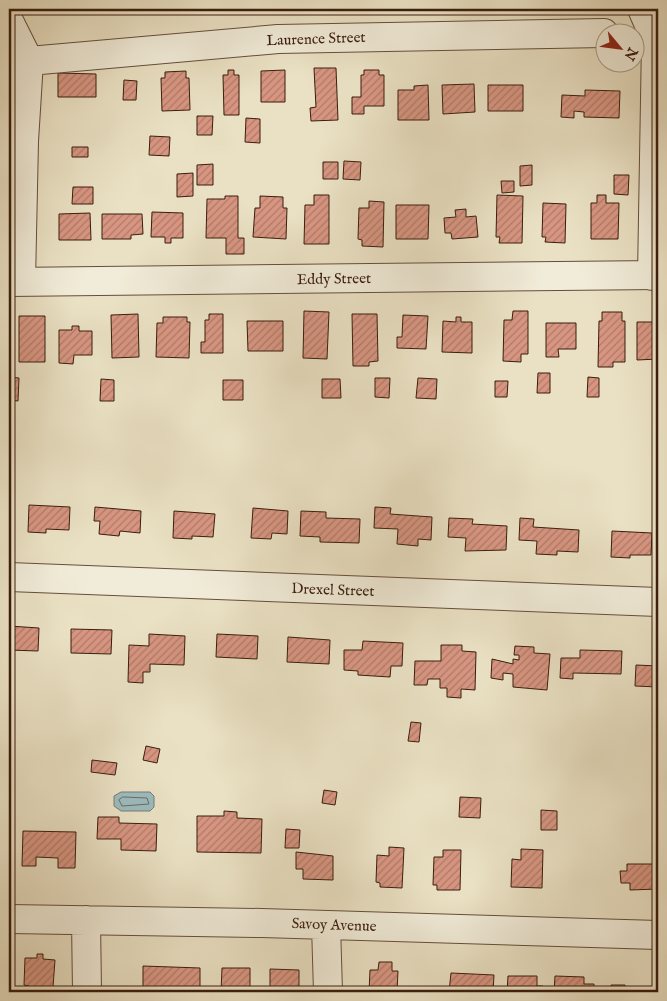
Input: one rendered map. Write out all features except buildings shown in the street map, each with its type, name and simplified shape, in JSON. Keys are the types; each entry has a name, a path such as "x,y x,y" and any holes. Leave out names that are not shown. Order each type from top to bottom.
{"street":[{"path":"642,9 649,34 656,41 655,276"},
{"path":"9,21 29,61 15,282"},
{"name":"Laurence Street","path":"29,61 278,40 594,33"},
{"name":"Eddy Street","path":"15,282 655,276"},
{"name":"Drexel Street","path":"9,577 658,602"},
{"name":"Savoy Avenue","path":"9,919 326,925 658,935"},
{"path":"86,920 86,992"},
{"path":"326,925 328,992"}],"water":[{"path":"121,792 150,792 154,796 154,807 150,811 121,811 114,806 114,796"}]}
